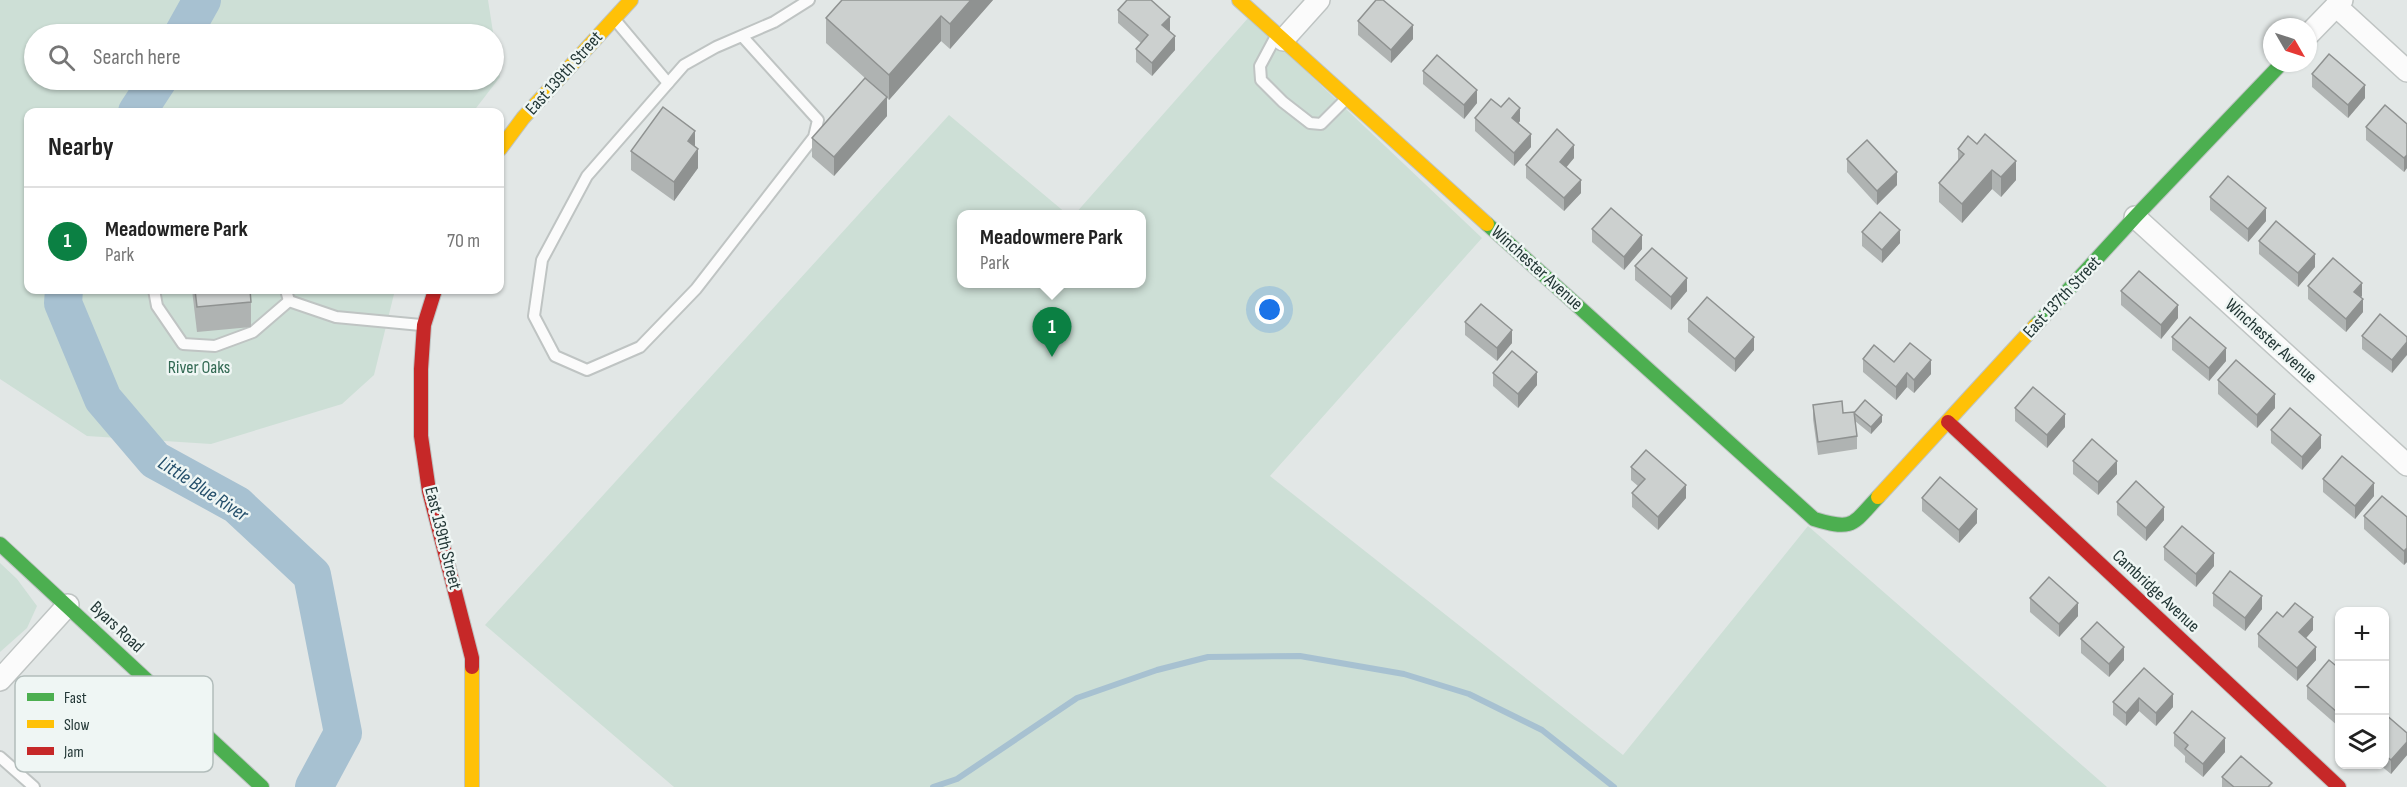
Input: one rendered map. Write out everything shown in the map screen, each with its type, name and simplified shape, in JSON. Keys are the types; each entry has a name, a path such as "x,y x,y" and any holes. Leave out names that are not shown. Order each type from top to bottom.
{"street":[{"name":"East 139th Street","path":"504,144 523,118 631,0"},
{"name":"Winchester Avenue","path":"1239,0 1814,519 1839,527"},
{"path":"1280,37 1319,0"},
{"path":"2317,26 2339,3 2407,71"},
{"name":"East 137th Street","path":"1839,527 1856,521 2135,217 2273,72"},
{"name":"Winchester Avenue","path":"2135,217 2407,465"},
{"name":"East 139th Street","path":"434,294 424,325 421,369 421,436 429,491 472,658 472,787"},
{"name":"Cambridge Avenue","path":"1948,422 2339,787"},
{"name":"Byars Road","path":"0,544 143,676"},
{"path":"0,680 68,605"},
{"name":"Byars Road","path":"213,742 262,787"}],"lane":[{"path":"742,36 818,120 814,137 696,289 640,347 587,370 555,356 534,316 542,260 587,176 684,64 742,36 774,22 809,0"},
{"path":"614,19 668,83"},
{"path":"1280,37 1260,66 1261,80 1283,102 1310,123 1322,124 1348,98"},
{"path":"155,294 157,306 183,344 215,346 253,332 289,301"},
{"path":"287,294 289,301"},
{"path":"289,301 336,317 424,325"},
{"path":"0,757 15,770"},
{"path":"17,772 34,787"}],"green space":[{"name":"River Oaks","path":"0,0 488,0 492,24 24,24 24,90 490,90 476,108 24,108 24,294 394,294 374,375 342,404 211,444 87,436 0,379"},
{"path":"1249,17 1482,238 1270,476 1623,755 1808,526 2107,787 674,787 485,625 949,115 1062,210 957,210 957,288 1146,288 1146,210 1079,210"},
{"path":"0,563 17,579 37,606 27,628 0,652"}],"building":[{"path":"842,0 971,0 950,24 941,16 889,75 826,18"},
{"path":"1127,0 1151,0 1170,17 1162,25 1175,36 1152,63 1136,49 1148,35 1118,10"},
{"path":"1376,0 1383,0 1413,25 1391,50 1358,21"},
{"path":"2329,54 2365,85 2348,105 2312,74 2317,72 2317,68"},
{"path":"1437,55 1477,90 1464,105 1423,71"},
{"path":"865,78 887,97 834,157 812,138"},
{"path":"1509,98 1520,108 1512,118 1531,134 1514,153 1475,118 1491,99 1501,107"},
{"path":"2385,105 2407,124 2407,155 2404,158 2366,127"},
{"path":"663,107 695,131 688,141 698,149 674,182 631,151"},
{"path":"1557,129 1574,145 1560,162 1581,180 1564,198 1526,165"},
{"path":"1985,134 2016,161 2001,177 1992,170 1962,204 1939,183 1964,154 1958,149 1968,136 1977,144"},
{"path":"1867,140 1897,172 1877,191 1847,159"},
{"path":"2228,176 2266,208 2248,229 2210,197"},
{"path":"1611,208 1642,235 1624,257 1592,229"},
{"path":"1880,212 1900,230 1882,250 1862,232"},
{"path":"2276,221 2315,254 2298,273 2259,241"},
{"path":"1652,248 1687,278 1671,297 1635,266"},
{"path":"2333,258 2362,283 2354,292 2363,299 2346,319 2308,286"},
{"path":"2139,271 2178,305 2161,325 2121,291"},
{"path":"195,294 250,294 251,302 197,307"},
{"path":"1707,297 1754,337 1735,359 1688,319"},
{"path":"1481,304 1512,330 1497,348 1465,322"},
{"path":"2380,314 2407,337 2407,342 2392,360 2362,336"},
{"path":"2190,317 2226,348 2209,368 2172,337"},
{"path":"1910,343 1931,360 1914,380 1907,373 1896,387 1863,359 1874,345 1894,362"},
{"path":"1512,351 1537,372 1518,394 1493,373"},
{"path":"2236,360 2275,394 2257,415 2218,380"},
{"path":"2033,387 2065,414 2047,435 2015,408"},
{"path":"1865,400 1882,415 1871,427 1854,413"},
{"path":"1842,401 1843,413 1854,412 1857,436 1818,442 1813,405"},
{"path":"2290,408 2321,435 2302,457 2271,430"},
{"path":"2092,439 2117,461 2098,482 2073,461"},
{"path":"1646,450 1686,485 1658,517 1632,493 1645,479 1631,467"},
{"path":"2342,456 2374,483 2355,506 2323,479"},
{"path":"1940,477 1977,509 1959,530 1922,498"},
{"path":"2136,481 2164,507 2146,528 2117,502"},
{"path":"2382,496 2407,517 2407,548 2404,551 2364,516"},
{"path":"2182,526 2214,553 2196,574 2164,547"},
{"path":"2230,571 2262,596 2245,618 2213,593"},
{"path":"2049,577 2078,603 2059,624 2030,598"},
{"path":"2295,603 2313,617 2299,632 2316,647 2297,668 2258,634 2277,612 2283,617"},
{"path":"2097,622 2124,647 2109,664 2081,639"},
{"path":"2329,660 2335,665 2335,710 2307,686"},
{"path":"2144,668 2173,694 2156,713 2139,698 2126,713 2113,702"},
{"path":"2192,711 2225,738 2203,764 2185,749 2188,745 2174,733"},
{"path":"2389,717 2407,733 2407,742 2391,760 2389,758"},
{"path":"2241,756 2272,783 2268,787 2234,787 2222,777"}],"waterway":[{"name":"Little Blue River","path":"189,24 202,0"},
{"name":"Little Blue River","path":"140,108 151,90"},
{"name":"Little Blue River","path":"64,294 63,303 103,399 155,460 237,505 312,575 343,733 314,787"},
{"path":"933,787 957,779 1077,698 1157,670 1208,657 1300,656 1404,674 1469,694 1542,730 1614,787"}],"traffic: fast":[{"path":"2035,326 2273,72"},
{"path":"1487,224 1814,519 1837,525 1851,523 1863,514 1878,497"},
{"path":"0,544 142,676"},
{"path":"213,742 262,787"}],"traffic: slow":[{"path":"504,144 523,118 631,0"},
{"path":"1239,0 1487,224"},
{"path":"1878,497 2035,326"},
{"path":"472,667 472,787"}],"traffic: jam":[{"path":"434,294 424,325 421,369 421,436 429,491 472,658 472,667"},
{"path":"1948,422 2339,787"}],"place":[{"name":"Meadowmere Park","path":"1052,357"}]}
